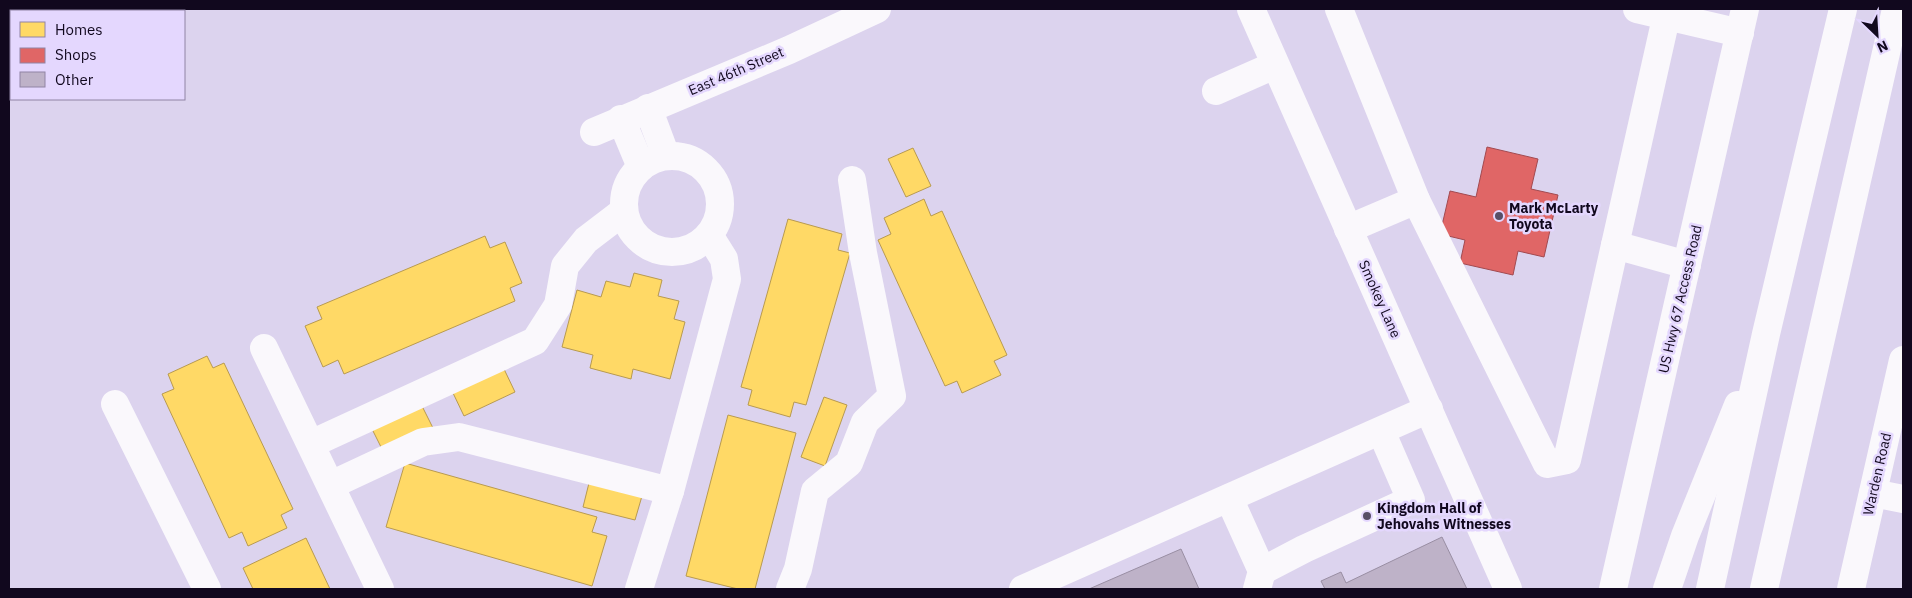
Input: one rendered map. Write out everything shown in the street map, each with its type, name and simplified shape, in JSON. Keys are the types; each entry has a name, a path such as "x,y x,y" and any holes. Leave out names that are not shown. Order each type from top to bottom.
{"main road":[{"name":"East 46th Street","path":"594,132 789,50 877,9"},
{"name":"Smokey Lane","path":"1251,9 1508,589"},
{"path":"1339,9 1416,200 1547,464 1567,460 1667,12"},
{"path":"1637,9 1743,21"},
{"path":"1710,589 1766,334 1843,9"},
{"path":"1764,589 1896,9"},
{"name":"US Hwy 67 Access Road","path":"1613,589 1743,21"},
{"path":"1216,91 1275,64"},
{"path":"648,108 666,156"},
{"path":"622,119 641,167"},
{"path":"666,156 682,157 698,164 710,174 717,188 720,204 717,220 709,235 698,245 683,251 668,252 652,248 640,240 630,228 624,211 626,189 632,177 641,167 653,160 666,156"},
{"path":"790,589 798,569 815,491 849,464 865,422 892,396 863,253 852,180"},
{"path":"1348,229 1416,200"},
{"path":"311,444 534,341 558,305 565,266 586,240 624,211"},
{"path":"638,589 670,491 727,279 724,258 709,235"},
{"path":"1615,245 1687,265"},
{"path":"1667,589 1685,536 1766,334"},
{"path":"264,348 380,589"},
{"name":"Warden Road","path":"1851,589 1873,493 1896,422 1903,360"},
{"path":"114,404 207,589"},
{"path":"1023,589 1429,409"},
{"path":"1229,498 1260,580 1304,549 1411,500 1381,431"},
{"path":"331,486 423,442 459,437 670,491"},
{"path":"1873,493 1903,499"}],"building: Homes":[{"path":"913,148 931,186 906,197 888,159"},
{"path":"924,199 931,216 942,211 1007,355 994,361 1001,375 962,393 957,381 945,386 878,240 891,234 884,218"},
{"path":"788,219 842,234 838,250 850,253 806,405 794,402 790,417 748,405 752,390 741,387"},
{"path":"485,236 490,248 505,242 522,283 510,288 515,301 344,374 338,360 323,367 305,326 322,319 317,307"},
{"path":"634,273 662,280 658,296 679,301 674,319 685,322 670,379 633,369 631,379 590,368 593,355 562,347 577,290 601,297 606,281 630,287"},
{"path":"207,356 213,368 224,363 293,509 281,515 287,528 248,546 242,532 229,538 162,394 174,389 168,374"},
{"path":"504,369 515,392 464,416 453,393"},
{"path":"824,397 847,405 825,466 801,457"},
{"path":"421,404 433,428 383,451 371,427"},
{"path":"728,415 796,433 755,589 738,589 686,576"},
{"path":"405,463 597,517 592,532 607,536 592,586 386,527"},
{"path":"589,483 642,496 635,520 583,507"},
{"path":"306,538 330,589 253,589 243,568"}],"building: Shops":[{"name":"Mark McLarty Toyota","path":"1487,147 1538,159 1531,189 1558,195 1544,257 1518,251 1513,275 1460,263 1465,240 1440,234 1450,191 1476,197"}],"building: Other":[{"path":"1442,537 1467,589 1325,589 1321,581 1341,572 1346,583"},
{"path":"1181,549 1199,589 1089,589"}],"place":[{"name":"Mark McLarty Toyota","path":"1499,216"},
{"name":"Kingdom Hall of Jehovahs Witnesses","path":"1367,516"}]}
